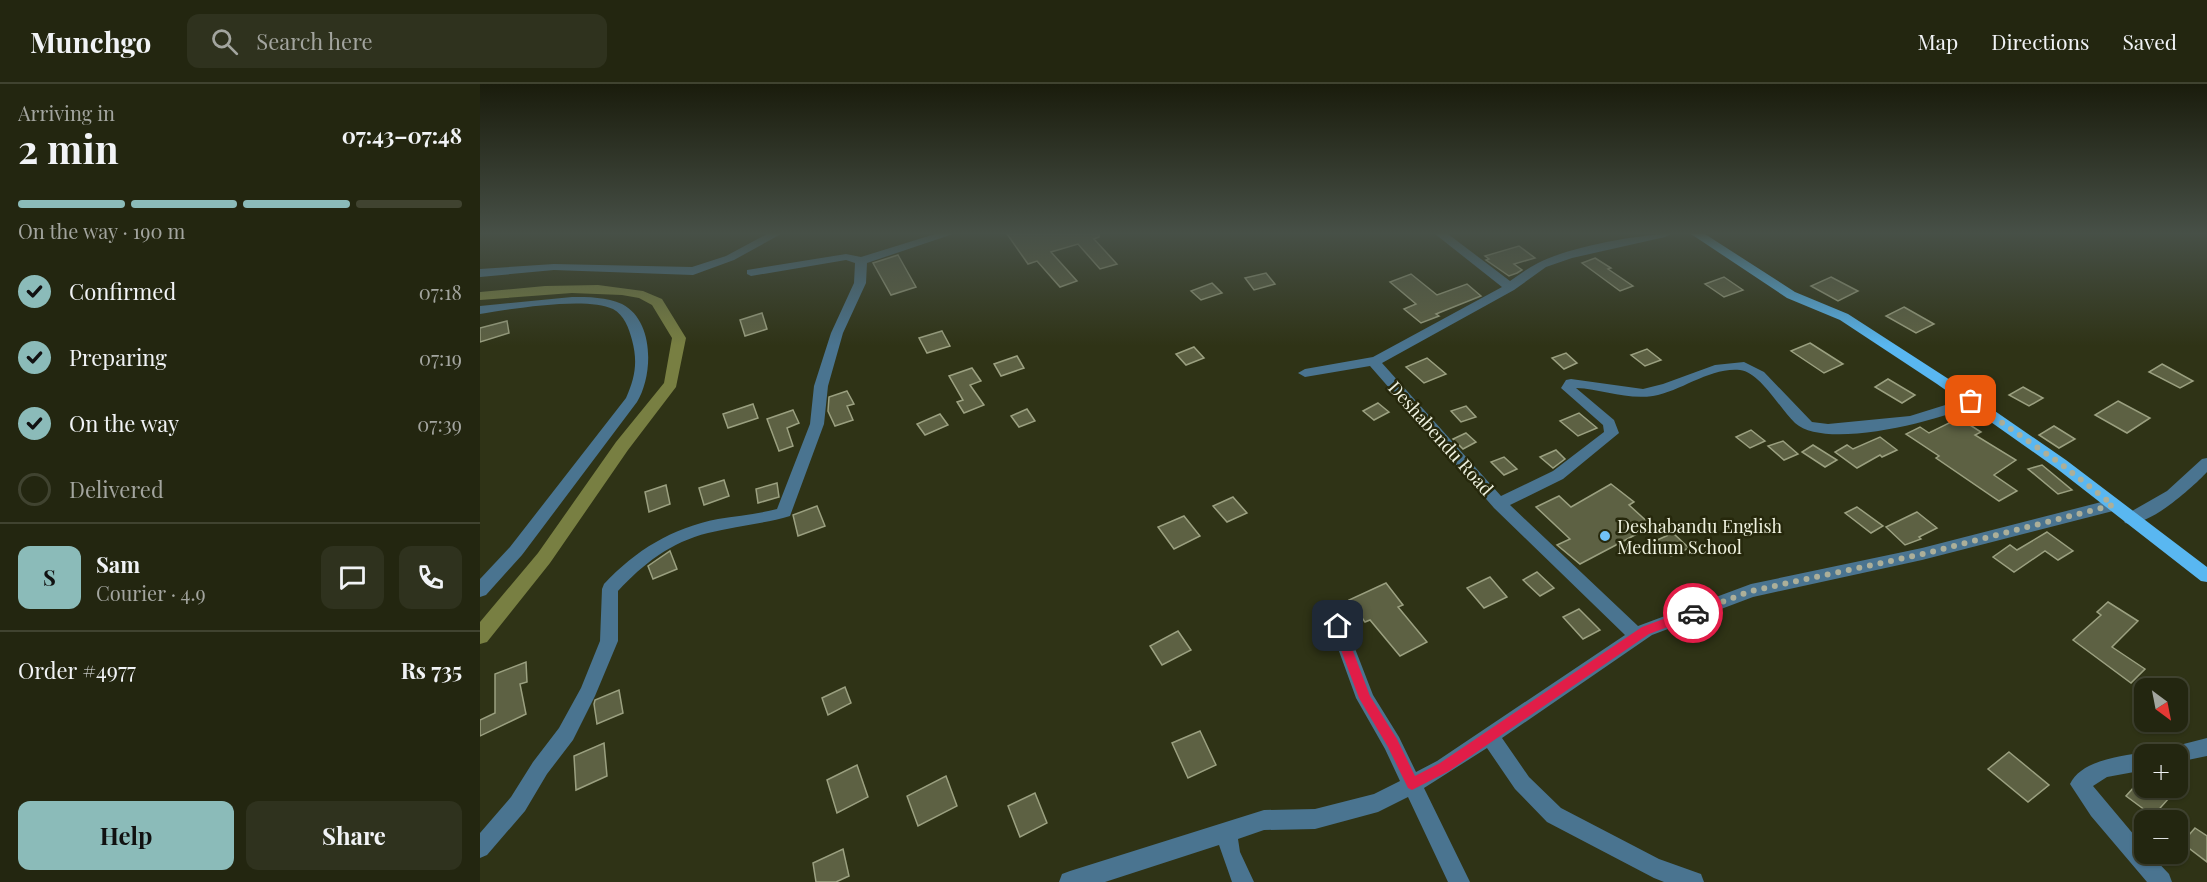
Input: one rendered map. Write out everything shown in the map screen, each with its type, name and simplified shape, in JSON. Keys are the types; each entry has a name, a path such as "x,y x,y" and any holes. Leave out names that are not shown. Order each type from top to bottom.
{"main road":[{"path":"1753,271 1791,296 1844,317 1971,401 2061,464 2207,576"}],"street":[{"path":"480,273 502,271"},
{"path":"751,272 756,271"},
{"path":"480,848 518,804 540,768 566,734 589,690 609,641 610,589 617,581 645,553 698,530 771,517 785,512 785,506 817,424 821,386 837,333 860,283 861,271"},
{"path":"1489,271 1510,287"},
{"name":"Deshabendu Road","path":"1533,271 1510,287 1374,361 1374,365 1499,504 1558,475 1612,433 1609,423 1568,388 1571,383 1592,383 1644,393 1705,373 1734,366 1747,366 1758,374 1807,425 1824,430 1917,420 1954,409 1971,401"},
{"path":"480,310 585,300 617,307 633,322 640,345 644,373 632,399 516,551 480,590"},
{"path":"1305,373 1374,361"},
{"path":"2131,519 2164,502 2207,463"},
{"path":"1499,504 1580,584 1637,636"},
{"path":"1071,882 1264,820 1315,819 1378,803 1444,767 1646,630 1751,591 1923,554 2113,505"},
{"path":"1331,607 1365,698 1392,743 1459,882"},
{"path":"1490,736 1521,783 1554,815 1654,868 1693,882"},
{"path":"2188,751 2207,747"},
{"path":"2134,762 2103,769 2080,784 2098,809 2161,882"},
{"path":"1227,833 1230,853 1244,882"}],"building":[{"path":"878,271 907,271 916,287 891,295"},
{"path":"1046,271 1068,271 1077,281 1060,287"},
{"path":"1502,271 1520,271 1517,273 1509,276"},
{"path":"1593,271 1611,271 1633,286 1620,291"},
{"path":"1266,273 1275,284 1254,290 1245,278"},
{"path":"1411,274 1437,295 1467,284 1481,296 1436,314 1439,316 1421,323 1404,309 1416,304 1390,282"},
{"path":"1724,277 1743,290 1724,297 1705,284"},
{"path":"1831,277 1858,291 1838,301 1811,286"},
{"path":"1212,283 1222,293 1201,300 1191,291"},
{"path":"1904,307 1934,324 1916,333 1886,316"},
{"path":"762,313 767,329 745,336 740,320"},
{"path":"507,321 509,333 480,342 480,328"},
{"path":"942,331 950,346 927,353 919,338"},
{"path":"1810,343 1843,364 1824,373 1791,351"},
{"path":"1194,347 1204,358 1186,365 1176,354"},
{"path":"1647,349 1661,360 1645,366 1631,355"},
{"path":"1566,353 1577,363 1564,369 1552,358"},
{"path":"1017,356 1024,368 1001,376 994,364"},
{"path":"1427,358 1446,374 1424,383 1406,367"},
{"path":"2162,364 2193,381 2180,388 2149,372"},
{"path":"972,368 981,381 970,385 984,405 964,413 957,402 963,400 949,376"},
{"path":"1888,379 1915,395 1902,403 1875,387"},
{"path":"2023,387 2043,398 2029,406 2009,395"},
{"path":"847,391 854,404 847,406 853,420 835,426 828,411 829,397"},
{"path":"2118,401 2150,418 2127,433 2095,415"},
{"path":"1378,403 1389,412 1374,420 1363,411"},
{"path":"753,404 758,418 728,428 723,414"},
{"path":"1466,406 1476,417 1461,422 1451,411"},
{"path":"1027,409 1035,421 1019,427 1011,416"},
{"path":"793,410 799,423 787,428 793,446 779,451 767,419"},
{"path":"1579,413 1597,428 1578,436 1560,421"},
{"path":"940,414 948,425 925,435 917,424"},
{"path":"1959,418 1981,432 1975,435 2016,460 1994,475 2017,491 1999,501 1936,458 1939,456 1906,434 1920,427 1929,433"},
{"path":"2054,426 2075,439 2059,448 2039,435"},
{"path":"1751,430 1765,441 1750,448 1736,437"},
{"path":"1466,433 1476,442 1463,449 1453,439"},
{"path":"1880,437 1897,450 1882,457 1880,455 1857,468 1835,452 1847,445 1853,449"},
{"path":"1783,441 1798,454 1784,460 1768,446"},
{"path":"1813,445 1837,460 1825,467 1802,452"},
{"path":"1556,450 1565,459 1553,468 1540,457"},
{"path":"1504,457 1517,469 1504,475 1491,462"},
{"path":"2042,465 2072,490 2058,494 2028,469"},
{"path":"724,480 729,496 704,505 699,488"},
{"path":"777,483 779,497 758,503 756,489"},
{"path":"1611,484 1634,502 1629,505 1652,526 1580,564 1557,545 1570,539 1536,507 1559,496 1571,507"},
{"path":"666,485 670,504 649,512 645,492"},
{"path":"1233,497 1247,513 1227,522 1213,506"},
{"path":"817,506 825,526 798,536 793,515"},
{"path":"1857,507 1883,526 1871,533 1845,513"},
{"path":"1917,512 1937,528 1919,537 1921,539 1905,545 1886,527"},
{"path":"1184,516 1200,536 1174,549 1158,527"},
{"path":"2047,532 2073,551 2058,560 2045,551 2014,572 1993,557 2010,545 2017,550"},
{"path":"1673,533 1689,548 1671,556 1655,541"},
{"path":"670,551 677,569 653,579 648,566"},
{"path":"1537,572 1554,588 1540,596 1523,580"},
{"path":"1490,577 1507,597 1484,608 1467,588"},
{"path":"1386,583 1403,605 1398,607 1427,642 1400,656 1370,620 1365,622 1349,600"},
{"path":"2108,602 2138,621 2112,647 2145,669 2131,683 2073,640 2101,615 2097,612"},
{"path":"1579,609 1600,630 1583,639 1563,617"},
{"path":"1178,631 1191,650 1162,665 1150,646"},
{"path":"526,662 527,682 520,684 526,714 480,736 480,720 495,713 495,674"},
{"path":"845,687 851,703 828,715 822,698"},
{"path":"619,690 623,713 597,724 595,700"},
{"path":"1200,731 1216,765 1188,778 1172,743"},
{"path":"604,743 607,776 576,790 574,756"},
{"path":"2009,752 2049,785 2028,802 1988,769"},
{"path":"857,765 868,797 837,813 827,780"},
{"path":"946,776 957,806 918,826 907,796"},
{"path":"2134,787 2134,798 2169,798 2158,810 2145,810 2126,796"},
{"path":"1035,793 1047,823 1020,837 1008,806"},
{"path":"2195,828 2207,836 2207,862 2188,848 2188,836"},
{"path":"843,849 849,876 836,882 816,882 813,863"}],"waterway":[{"path":"480,296 572,289 622,291 643,295 660,305 679,338 671,384 622,446 544,558 480,636"}],"way so far":[{"path":"1693,613 1751,591 1923,554 2113,505 2061,464 1971,401"}],"place":[{"name":"Deshabandu English Medium School","path":"1605,536"}],"route":[{"path":"1338,626 1365,698 1392,743 1412,784 1444,767 1646,630 1693,613"}]}
